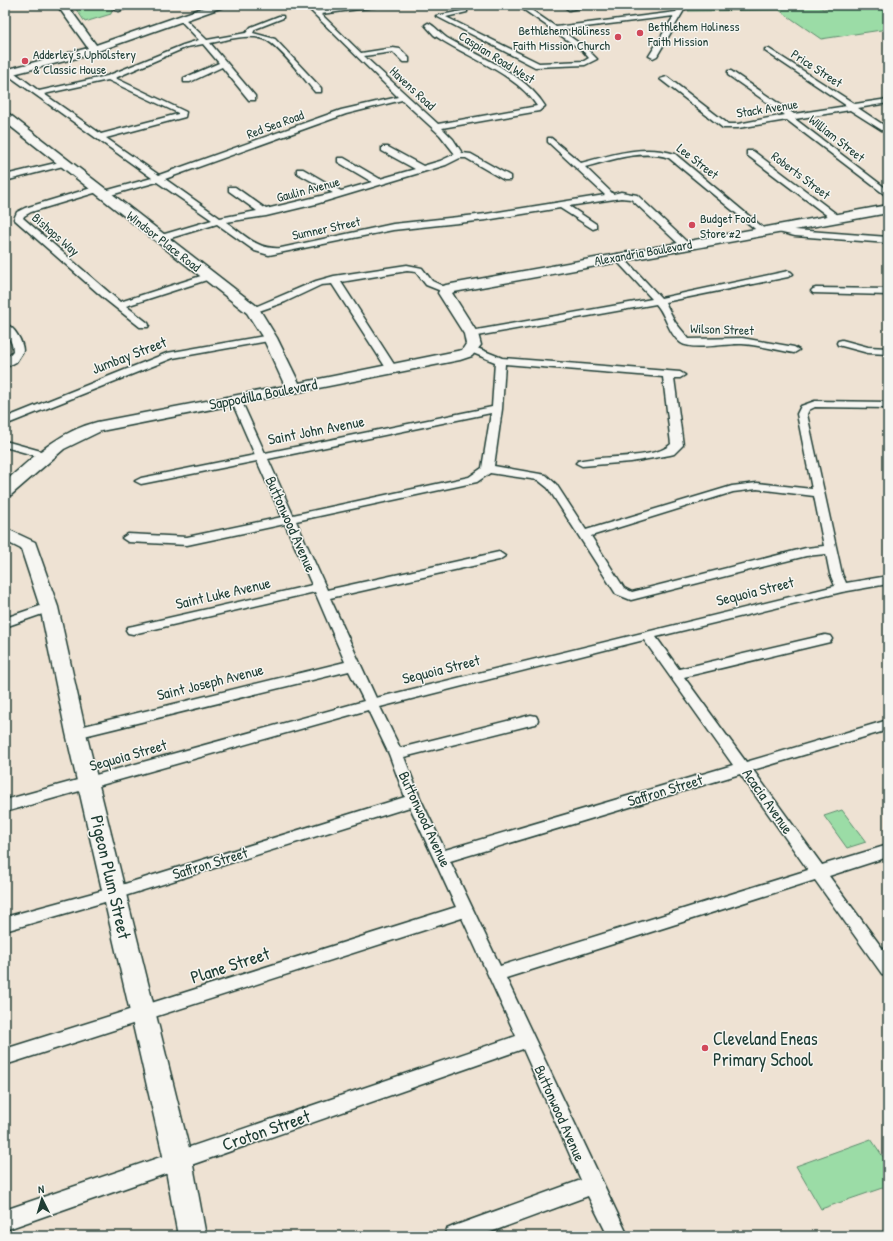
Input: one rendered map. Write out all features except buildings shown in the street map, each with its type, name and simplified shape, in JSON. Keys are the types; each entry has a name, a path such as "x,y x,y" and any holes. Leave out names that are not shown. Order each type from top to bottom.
{"street":[{"path":"62,5 94,48"},
{"path":"117,10 130,5"},
{"path":"6,73 56,61 220,5"},
{"name":"Havens Road","path":"308,5 403,98 436,127 454,146 459,155"},
{"path":"315,12 375,5"},
{"path":"465,12 439,16 538,64 585,63 592,59 585,50 520,5"},
{"path":"569,8 590,5"},
{"path":"653,56 677,14 684,5"},
{"path":"555,29 677,14"},
{"path":"248,35 253,28 281,17"},
{"path":"182,19 205,42 252,98"},
{"name":"Caspian Road West","path":"428,25 441,37 525,86 541,106 539,109 436,127"},
{"path":"39,93 109,78 185,46 248,35 262,36 273,40 318,90"},
{"path":"359,55 397,50 406,60"},
{"name":"Price Street","path":"767,50 888,132"},
{"path":"187,80 224,64"},
{"name":"Sumner Street","path":"6,73 39,93 157,179 258,249 275,252 393,227 486,217 624,195 634,197 685,245"},
{"name":"William Street","path":"731,73 888,194"},
{"path":"100,137 182,115 182,112 109,78"},
{"name":"Stack Avenue","path":"664,79 726,126 738,126 888,101"},
{"name":"Red Sea Road","path":"101,191 157,179 344,112 403,98"},
{"name":"Windsor Place Road","path":"5,116 253,310 270,338 294,388"},
{"path":"552,140 611,196"},
{"path":"385,149 422,169"},
{"name":"Lee Street","path":"580,166 648,151 665,152 672,156 763,231"},
{"name":"Roberts Street","path":"750,153 836,218"},
{"path":"459,155 474,159 507,178"},
{"name":"Gaulin Avenue","path":"161,238 219,222 266,213 380,183 443,163 459,155"},
{"path":"341,160 380,183"},
{"path":"5,178 64,163"},
{"path":"300,171 340,194"},
{"path":"232,189 266,213"},
{"name":"Bishops Way","path":"101,191 23,212 18,216 18,219 144,325"},
{"path":"562,205 593,226"},
{"name":"Alexandria Boulevard","path":"446,290 464,285 888,209"},
{"path":"777,229 795,233 888,240"},
{"name":"Wilson Street","path":"618,257 664,307 670,322 680,337 686,342 752,342 794,350"},
{"path":"253,310 282,300 319,283 334,279 413,268 419,270 429,283 446,290 446,295 471,334 474,345 472,350 500,361 680,375"},
{"path":"471,334 658,301 788,274"},
{"path":"119,305 210,276"},
{"path":"334,279 392,369"},
{"path":"816,291 888,292"},
{"path":"5,327 18,343 19,348 14,359 5,365"},
{"name":"Jumbay Street","path":"5,422 171,355 270,338"},
{"path":"682,353 686,342"},
{"path":"842,343 868,350 888,351"},
{"name":"Sappodilla Boulevard","path":"5,491 44,455 59,443 77,433 97,427 460,356 472,350"},
{"path":"488,469 497,409 500,361"},
{"path":"582,462 631,459 670,452 677,445 668,375"},
{"name":"Buttonwood Avenue","path":"236,400 353,665 396,754 414,800 497,974 593,1185 618,1236"},
{"path":"842,588 836,574 820,492 802,414 808,405 815,404 888,406"},
{"name":"Saint John Avenue","path":"141,481 497,409"},
{"path":"5,444 44,455"},
{"path":"128,538 187,541 473,480 488,469 542,477 552,486 585,534 620,591 631,596 806,552 832,549"},
{"path":"585,534 732,489 757,486 820,492"},
{"name":"Pigeon Plum Street","path":"5,534 30,546 49,607 76,733 178,1160 192,1236"},
{"name":"Saint Luke Avenue","path":"133,630 499,556"},
{"name":"Sequoia Street","path":"5,806 89,784 371,704 842,588 888,580"},
{"path":"5,623 49,607"},
{"name":"Acacia Avenue","path":"647,635 888,968"},
{"path":"676,674 825,639"},
{"name":"Saint Joseph Avenue","path":"76,733 353,665"},
{"path":"396,754 532,720"},
{"name":"Saffron Street","path":"442,857 743,766 888,725"},
{"name":"Saffron Street","path":"5,924 115,893 414,800"},
{"path":"497,974 888,851"},
{"name":"Plane Street","path":"5,1057 467,910"},
{"name":"Croton Street","path":"5,1220 527,1040"},
{"path":"454,1236 593,1185"}],"green space":[{"path":"73,5 113,5 111,14 85,22"},
{"path":"691,5 817,5 823,9 844,5 888,5 888,29 821,39 779,10 688,11"},
{"path":"842,810 866,842 847,848 824,816"},
{"path":"871,1139 888,1164 888,1186 821,1209 796,1166"}],"place":[{"name":"Bethlehem Holiness Faith Mission","path":"640,33"},
{"name":"Bethlehem Holiness Faith Mission Church","path":"618,37"},
{"name":"Adderley's Upholstery & Classic House","path":"25,61"},
{"name":"Budget Food Store #2","path":"692,225"},
{"name":"Cleveland Eneas Primary School","path":"705,1048"}]}
